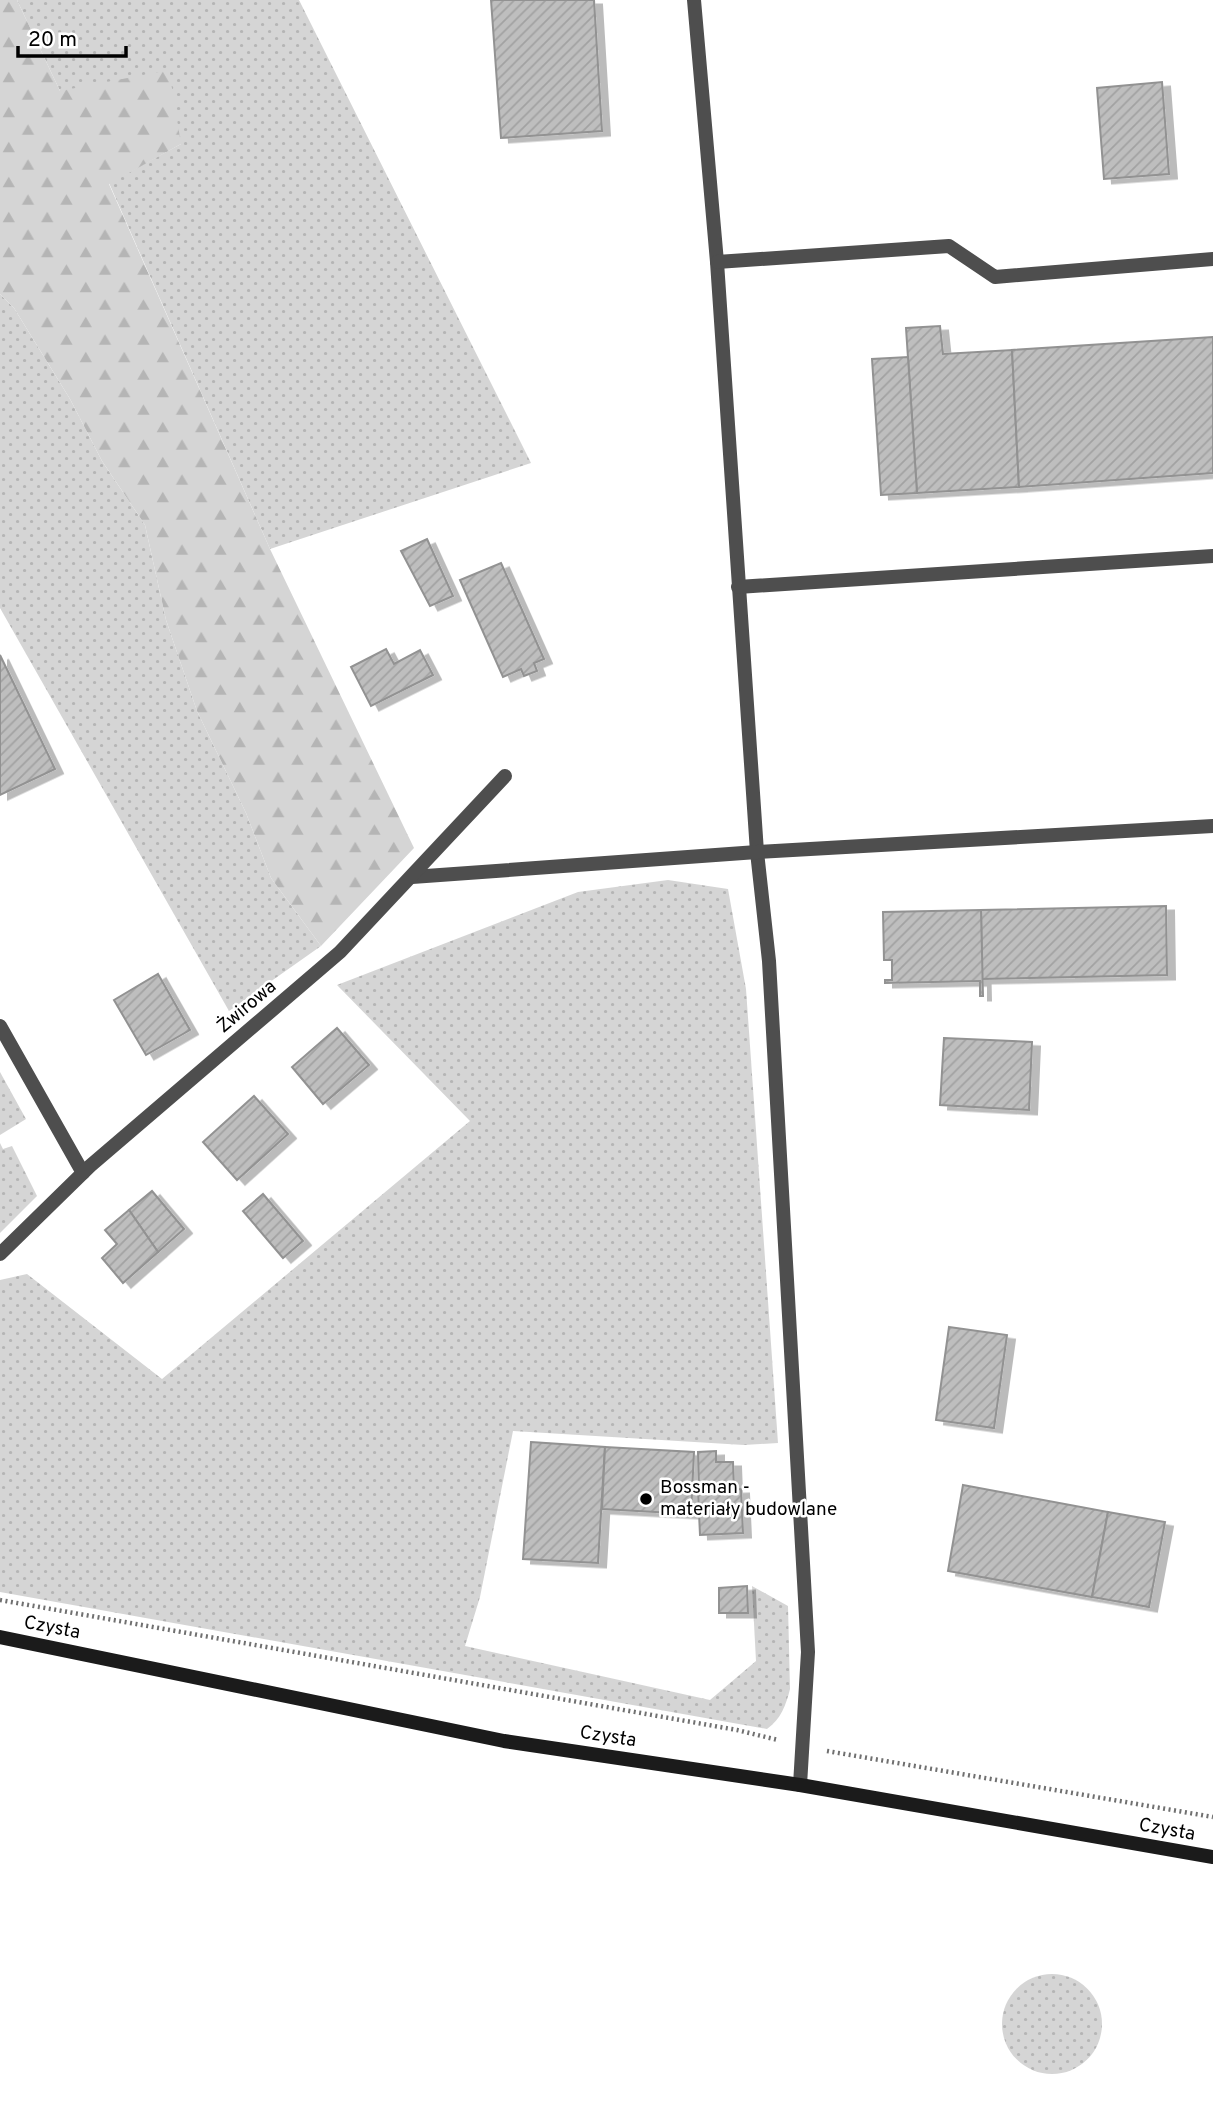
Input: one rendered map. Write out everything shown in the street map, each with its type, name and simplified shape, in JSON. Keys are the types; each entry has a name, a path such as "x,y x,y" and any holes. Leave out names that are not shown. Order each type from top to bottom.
{"main road":[{"name":"Czysta","path":"0,1637 505,1741 800,1785 1213,1857"}],"street":[{"path":"695,0 717,262 757,852 769,961 808,1639 800,1785"},
{"path":"717,262 949,246 995,277 1213,259"},
{"path":"738,587 1213,556"},
{"name":"Żwirowa","path":"0,1254 83,1173 340,952 505,776"},
{"path":"412,877 757,852 1213,826"},
{"path":"0,1026 83,1173"}],"path":[{"path":"0,1600 737,1730 803,1746 1213,1817"}],"green space":[{"path":"0,0 17,0 60,91 169,70 181,144 109,184 270,549 414,848 321,946 271,878 246,813 197,711 166,620 145,525 102,461 70,399 14,308 0,294"},
{"path":"17,0 299,0 531,463 270,549 109,183 181,144 60,91"},
{"path":"0,294 14,308 70,399 102,461 145,525 166,620 197,711 246,813 271,878 321,946 229,1011 0,608"},
{"path":"668,880 728,889 746,989 778,1443 744,1445 513,1431 480,1597 465,1646 710,1700 756,1661 752,1586 788,1606 790,1689 785,1706 776,1721 767,1729 0,1592 0,1280 27,1274 162,1379 470,1121 337,985 578,892"},
{"path":"0,1072 26,1119 0,1135"},
{"path":"0,1143 3,1149 12,1146 37,1196 0,1233"},
{"path":"1052,1974 1080,1982 1094,1996 1102,2024 1094,2052 1080,2066 1052,2074 1024,2066 1010,2052 1002,2024 1010,1996 1024,1982"}],"building":[{"path":"491,0 594,0 602,131 501,138"},
{"path":"1162,82 1169,174 1104,179 1097,88"},
{"path":"940,326 943,354 1012,350 1019,487 917,493 906,328"},
{"path":"1213,337 1213,473 1019,487 1012,350"},
{"path":"908,357 917,493 881,495 872,359"},
{"path":"427,539 453,596 430,606 401,551"},
{"path":"501,563 544,659 534,663 537,671 524,676 521,669 503,677 460,580"},
{"path":"386,649 394,664 420,650 433,675 371,706 351,667"},
{"path":"0,655 55,769 0,795"},
{"path":"1166,906 1167,975 982,979 981,910"},
{"path":"981,910 983,996 980,996 980,981 885,983 885,980 892,980 892,960 884,960 883,912"},
{"path":"158,974 190,1030 146,1055 114,1000"},
{"path":"337,1028 369,1065 323,1104 292,1067"},
{"path":"944,1038 1032,1042 1029,1110 940,1105"},
{"path":"254,1096 288,1134 237,1180 203,1142"},
{"path":"152,1191 184,1229 158,1252 129,1210"},
{"path":"263,1194 303,1241 283,1258 243,1211"},
{"path":"129,1210 158,1252 123,1283 102,1258 117,1244 105,1230"},
{"path":"949,1327 1007,1335 994,1428 936,1420"},
{"path":"531,1442 605,1447 598,1563 523,1559"},
{"path":"605,1447 694,1452 691,1514 602,1509"},
{"path":"716,1451 716,1462 733,1462 734,1489 699,1490 698,1452"},
{"path":"963,1485 1108,1512 1092,1597 948,1571"},
{"path":"741,1489 743,1533 700,1535 698,1491"},
{"path":"1108,1512 1165,1522 1149,1607 1092,1597"},
{"path":"747,1586 748,1613 719,1613 719,1588"}],"place":[{"name":"Bossman - materiały budowlane","path":"646,1499"}]}
